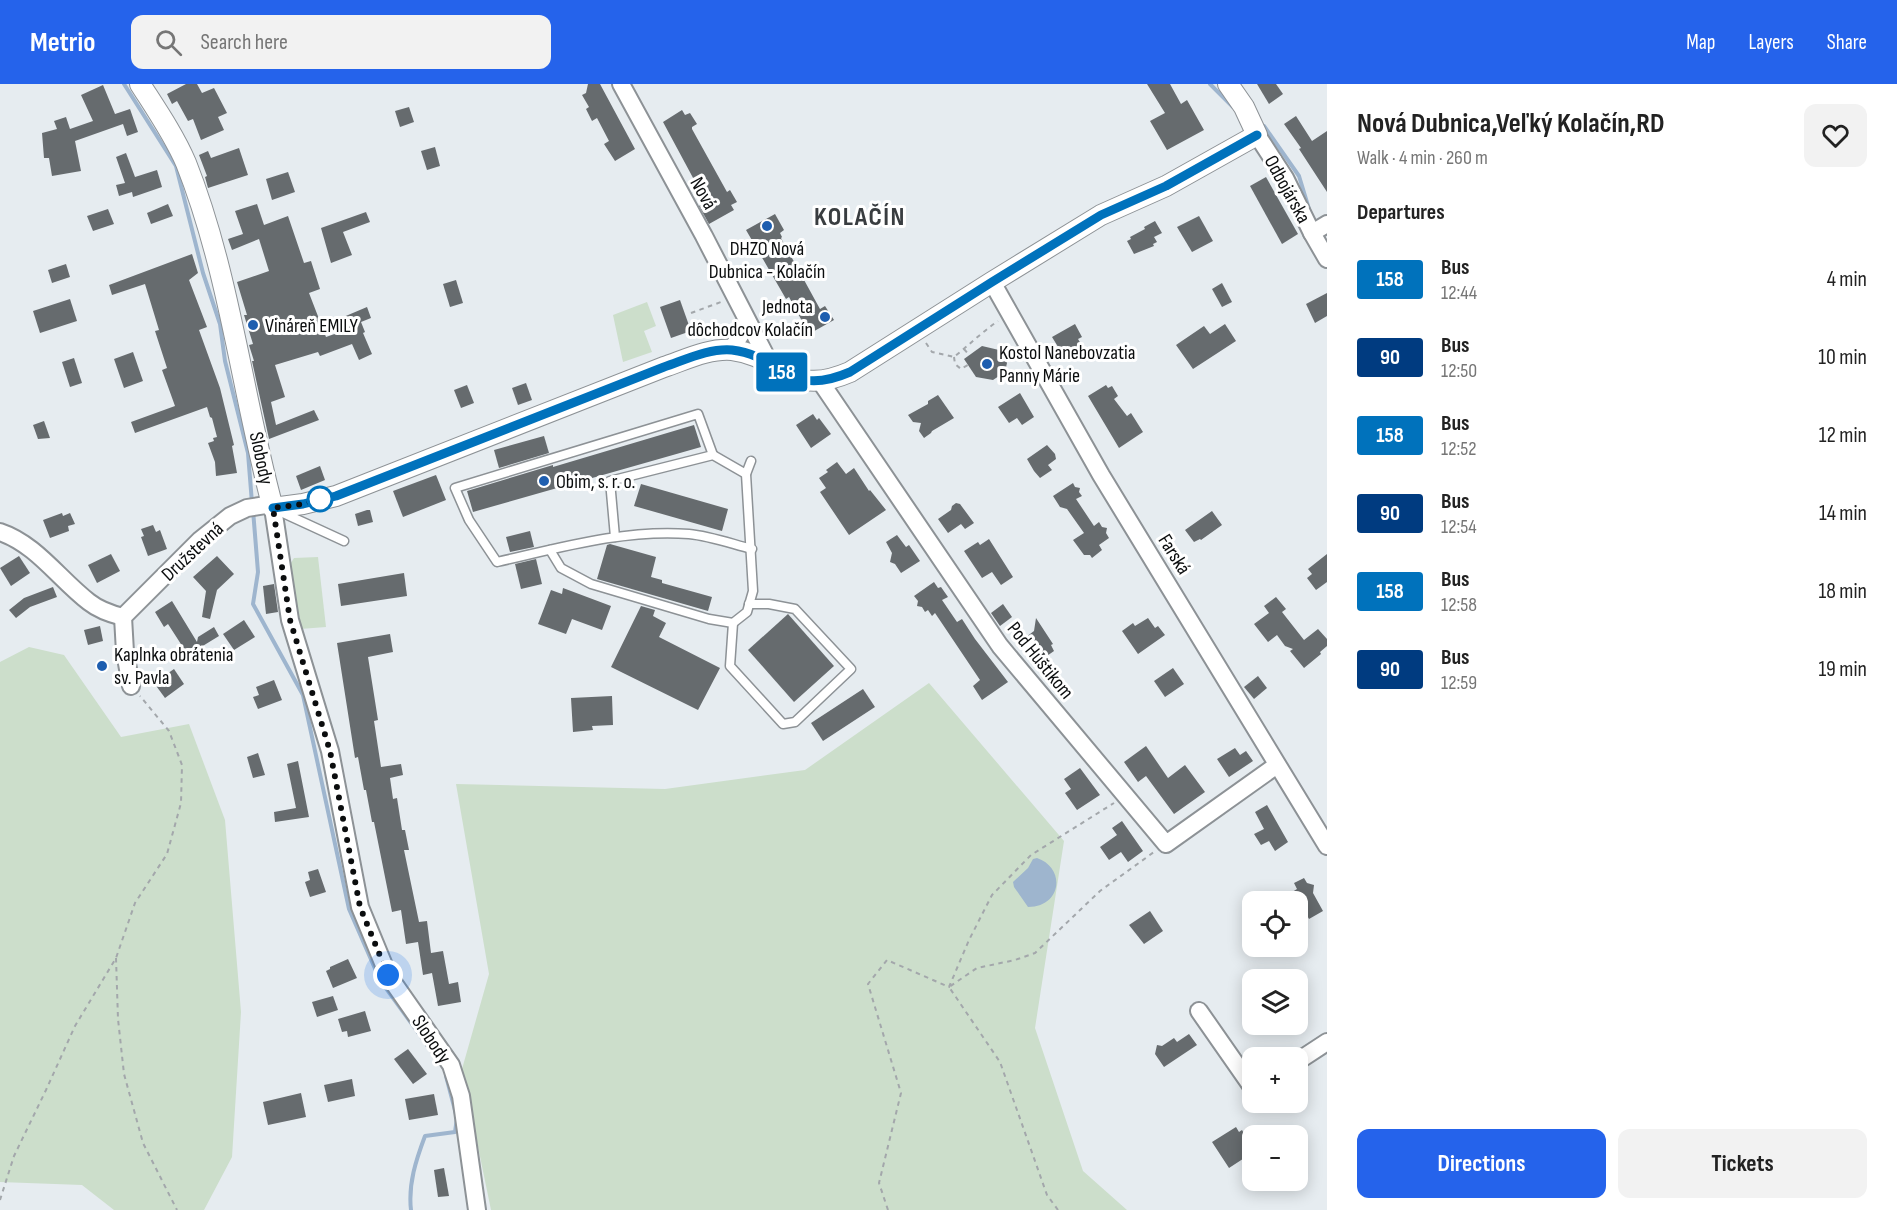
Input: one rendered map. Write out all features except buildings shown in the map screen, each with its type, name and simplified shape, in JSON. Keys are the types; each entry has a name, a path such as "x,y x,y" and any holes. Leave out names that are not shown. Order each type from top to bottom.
{"street":[{"name":"Slobody","path":"140,84 185,162 200,204 231,318 262,506 290,620 330,751 360,907 388,975 451,1065 461,1096 477,1210"},
{"name":"Nová","path":"621,84 771,366"},
{"name":"Odbojárska","path":"1228,84 1285,178 1327,259"},
{"name":"Družstevná","path":"123,617 200,540 230,516 262,506 303,504 336,496 664,367 714,351 731,350 749,355 789,376 805,381 820,381 850,372 1101,215 1166,186 1257,135"},
{"name":"Odbojárska","path":"1312,233 1327,224"},
{"name":"Farská","path":"992,282 1101,475 1327,846"},
{"path":"731,350 748,322"},
{"name":"Pod Húštikom","path":"820,381 1000,646 1166,844"},
{"path":"0,532 23,543 90,603 108,613 123,617 125,652 131,686"},
{"path":"1166,844 1277,765"},
{"path":"1199,1011 1242,1073"},
{"path":"1308,1054 1327,1042"}],"lane":[{"path":"747,474 713,455 699,414 455,488 469,520 497,562 615,537 690,534 752,549"},
{"path":"615,537 610,481 713,455"},
{"path":"749,604 769,604 795,609 850,669 795,722 783,724 730,666 734,624 747,612 749,604 753,591 747,474 751,461"},
{"path":"262,506 344,541"},
{"path":"550,550 561,568 591,584 709,619 734,624"}],"path":[{"path":"691,313 735,297"},
{"path":"954,357 978,335 1010,313"},
{"path":"924,340 932,352 954,357"},
{"path":"964,349 969,355"},
{"path":"954,357 955,364 961,369 968,365"},
{"path":"0,1200 14,1156 75,1026 116,958 135,903 167,854 182,803 182,765 169,731 131,686"},
{"path":"949,987 992,895 1031,855 1126,796"},
{"path":"949,987 976,968 1015,960 1035,953 1100,891 1166,844"},
{"path":"116,958 117,1019 124,1074 143,1143 177,1210"},
{"path":"888,1210 879,1183 901,1093 868,984 887,960 949,987 1000,1062 1047,1196 1058,1210"}],"green space":[{"path":"647,302 656,326 644,331 652,352 623,362 613,315"},
{"path":"318,557 326,627 300,629 289,566 294,558"},
{"path":"29,647 64,655 121,737 189,724 225,820 241,1012 232,1157 204,1210 114,1210 82,1185 0,1182 0,662"},
{"path":"929,683 1064,841 1035,1028 1083,1171 1127,1210 491,1210 462,1069 489,974 456,784 665,789 805,770"}],"water":[{"path":"1037,858 1053,870 1056,886 1048,901 1028,907 1013,882 1028,868 1033,859"}],"waterway":[{"path":"124,84 176,166 203,273 220,324 225,361 248,453 252,503"},
{"path":"1210,84 1233,107"},
{"path":"1264,126 1299,176 1309,209"},
{"path":"253,510 258,572 253,604 303,695 349,909 380,980 430,1049"},
{"path":"411,1210 412,1181 425,1136 455,1132 457,1118 446,1076"}],"bus line":[{"name":"158","path":"273,508 336,496 664,367 714,351 740,352 761,360 789,376 805,381 835,378 850,372 1101,215 1166,186 1257,135"}],"place":[{"name":"DHZO Nová Dubnica - Kolačín","path":"767,226"},
{"name":"Jednota dôchodcov Kolačín","path":"825,317"},
{"name":"Vináreň EMILY","path":"253,325"},
{"name":"Kostol Nanebovzatia Panny Márie","path":"987,364"},
{"name":"Obim, s. r. o.","path":"544,481"},
{"name":"Kaplnka obrátenia sv. Pavla","path":"102,666"}],"district":[{"name":"KOLAČÍN","path":"860,216"}],"route":[{"path":"320,499 273,508 290,620 330,751 360,907 388,975"}]}
